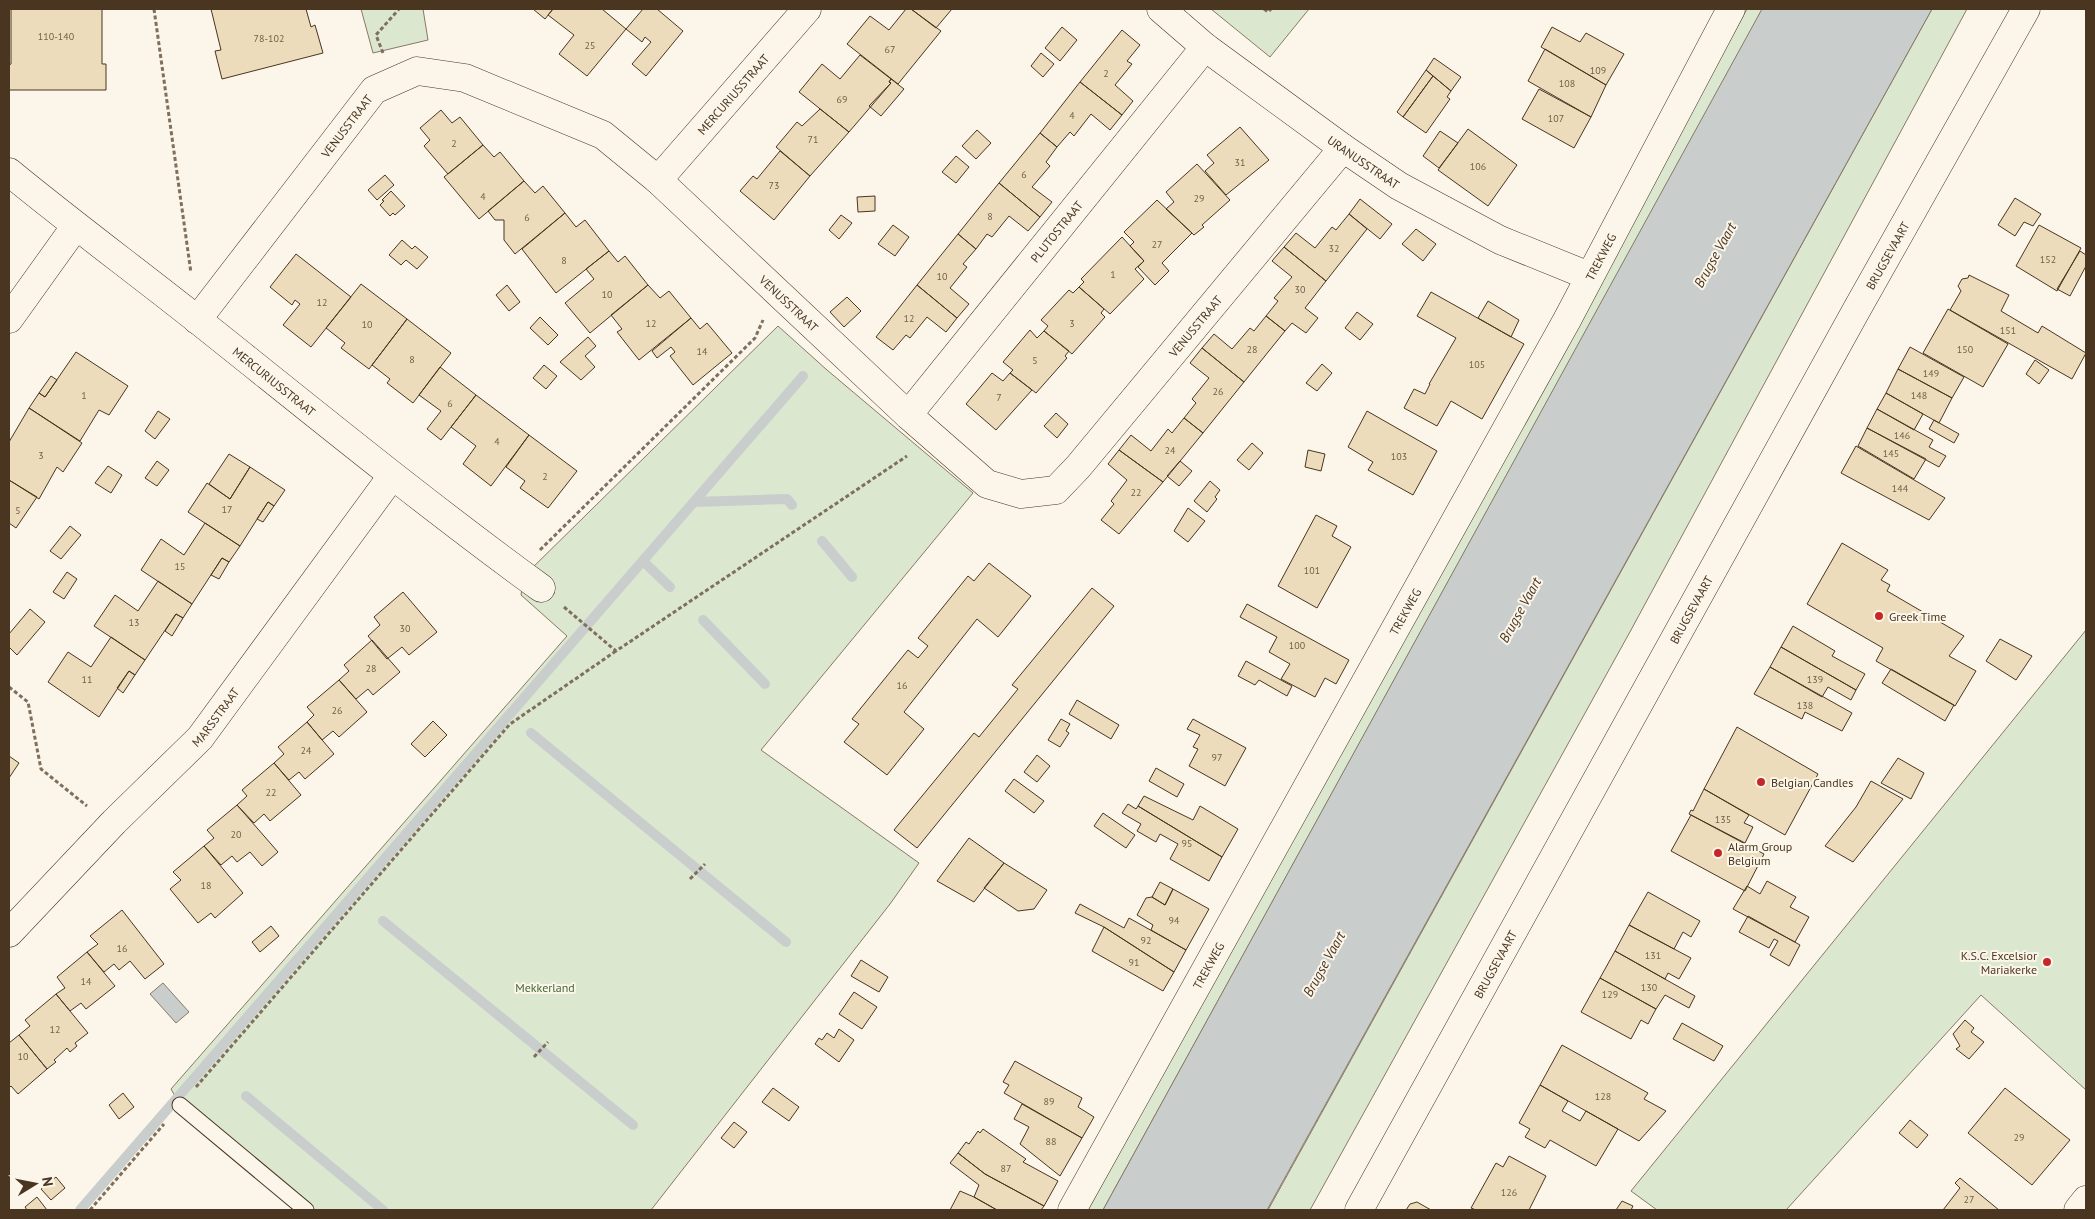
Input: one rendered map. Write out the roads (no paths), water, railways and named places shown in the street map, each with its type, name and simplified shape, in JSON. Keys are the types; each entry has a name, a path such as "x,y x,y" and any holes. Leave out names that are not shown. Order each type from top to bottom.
{"street":[{"name":"MERCURIUSSTRAAT","path":"658,180 807,9"},
{"name":"URANUSSTRAAT","path":"1161,9 1204,47 1343,148 1400,186 1500,240 1589,276"},
{"name":"TREKWEG","path":"1072,1210 1567,320 1731,9"},
{"name":"BRUGSEVAART","path":"1359,1210 1843,335 2026,9"},
{"name":"PLUTOSTRAAT","path":"908,414 1204,47"},
{"name":"VENUSSTRAAT","path":"197,320 374,90 418,71 465,78 603,135 658,180 908,414 987,484 1021,494 1056,490 1084,460 1343,148"},
{"name":"MERCURIUSSTRAAT","path":"9,172 75,227 197,320 392,476 541,588"},
{"path":"9,318 75,227"},
{"name":"MARSSTRAAT","path":"9,933 114,822 200,738 392,476"},
{"path":"2078,1210 2086,1200"}],"lane":[{"path":"180,1106 306,1210"}],"water":[{"name":"Brugse Vaart","path":"1762,9 1932,9 1267,1210 1103,1210"},
{"path":"163,983 189,1012 176,1023 150,994"}],"waterway":[{"path":"80,1210 803,376"},
{"path":"694,502 787,499 792,505"},
{"path":"822,541 852,577"},
{"path":"643,561 670,587"},
{"path":"703,620 765,684"},
{"path":"531,733 786,942"},
{"path":"383,921 633,1125"},
{"path":"246,1096 383,1210"}],"place":[{"name":"Greek Time","path":"1879,616"},
{"name":"Belgian Candles","path":"1761,782"},
{"name":"Alarm Group Belgium","path":"1718,853"},
{"name":"K.S.C. Excelsior Mariakerke","path":"2047,962"}],"park label":[{"name":"Mekkerland","path":"545,987"}]}
